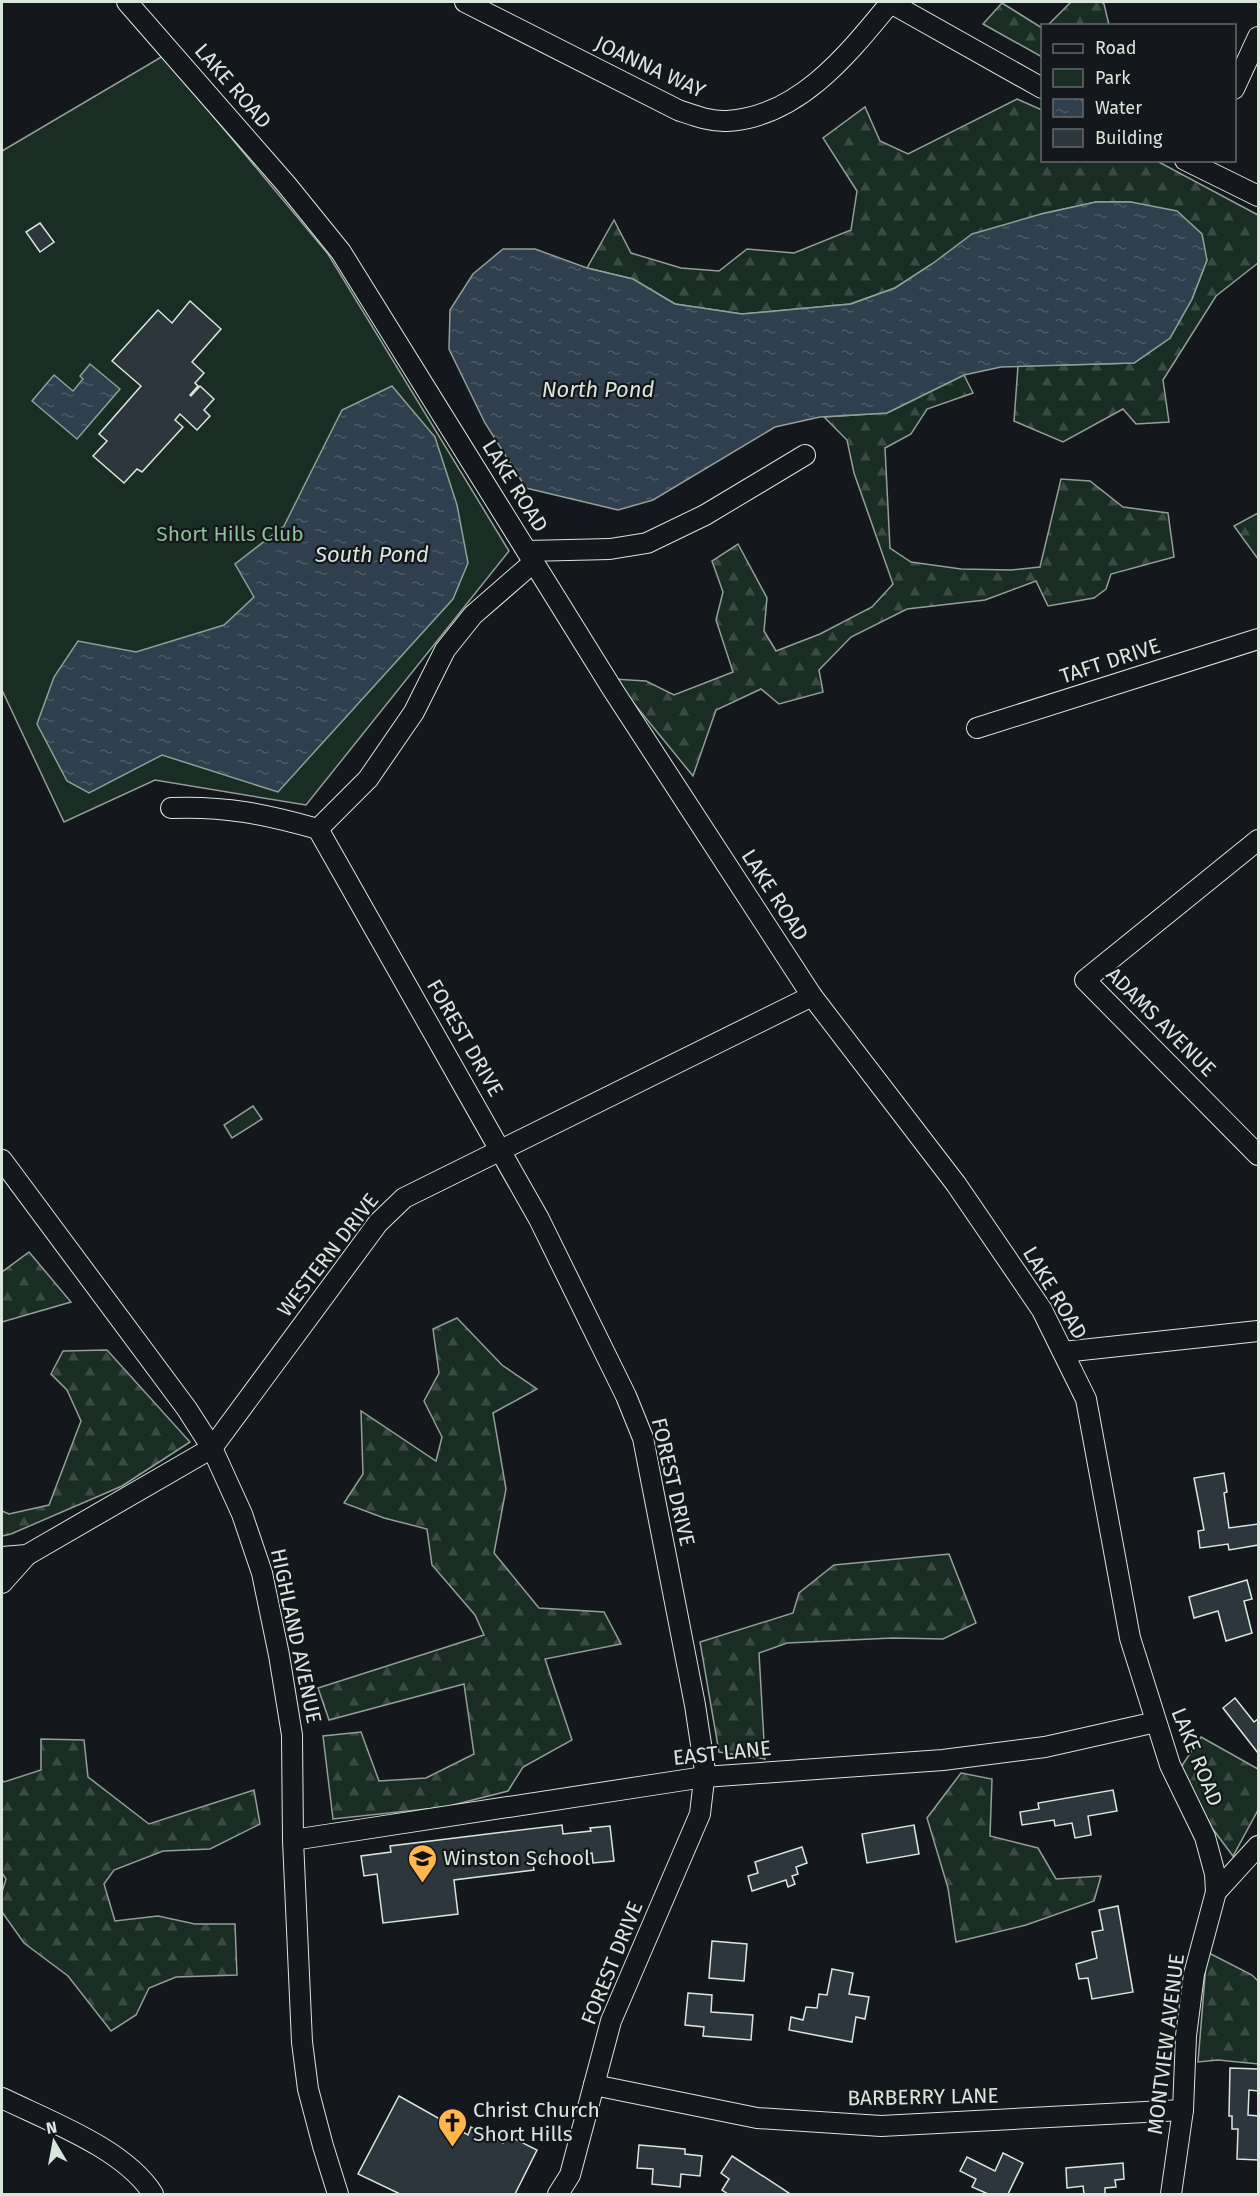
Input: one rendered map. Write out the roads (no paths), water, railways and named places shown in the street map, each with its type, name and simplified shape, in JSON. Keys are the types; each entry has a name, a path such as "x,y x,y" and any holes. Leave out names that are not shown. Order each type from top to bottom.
{"street":[{"name":"LAKE ROAD","path":"127,2 286,184 341,252 613,690 812,996 956,1184 1042,1310 1086,1399 1130,1638 1170,1765 1205,1837 1215,1874 1216,1892"},
{"name":"JOANNA WAY","path":"465,2 678,110 704,119 726,122 756,116 790,100 826,76 890,2"},
{"path":"890,2 1041,87"},
{"path":"1236,85 1258,37"},
{"path":"1195,163 1258,196"},
{"path":"171,808 204,807 240,810 318,829 368,779 414,712 446,650 474,615 530,556 610,549 648,543 705,515 805,455"},
{"name":"TAFT DRIVE","path":"977,728 1258,639"},
{"name":"FOREST DRIVE","path":"318,829 500,1149 538,1219 626,1396 642,1438 695,1705 704,1777 700,1815 611,2021 570,2175 558,2194"},
{"name":"ADAMS AVENUE","path":"1258,840 1085,980 1258,1155"},
{"name":"WESTERN DRIVE","path":"2,1583 27,1555 212,1448 378,1222 404,1198 812,996"},
{"name":"HIGHLAND AVENUE","path":"2,1160 187,1409 212,1448 242,1514 265,1585 292,1735 293,1840 302,2042 308,2089 322,2146 338,2194"},
{"path":"1063,1352 1258,1331"},
{"path":"2,1557 27,1555"},
{"name":"EAST LANE","path":"293,1840 704,1777 943,1760 1045,1747 1156,1722"},
{"name":"MONTVIEW AVENUE","path":"1171,2194 1183,2110 1186,2036 1194,1974 1216,1892 1258,1846"},
{"name":"BARBERRY LANE","path":"594,2085 757,2118 881,2126 1183,2110"},
{"path":"2,2098 103,2148 145,2182 153,2194"}],"water":[{"name":"North Pond","path":"1096,202 1131,202 1177,211 1202,234 1207,260 1192,299 1170,338 1134,363 1001,367 964,375 887,413 820,417 775,427 653,500 618,510 526,488 485,423 449,349 450,310 473,274 503,249 535,249 587,268 633,279 675,304 742,314 851,304 895,288 972,234 1041,214"},
{"path":"90,364 120,389 77,439 32,401 54,375 73,391 83,379 80,376"},
{"name":"South Pond","path":"392,386 435,437 457,505 468,563 453,599 278,792 162,755 89,793 67,781 37,724 54,677 78,641 136,652 224,625 254,597 235,564 284,526 342,410"}],"place":[{"name":"Winston School","path":"422,1884"},
{"name":"Christ Church Short Hills","path":"452,2148"}],"park label":[{"name":"Short Hills Club","path":"230,534"}]}
